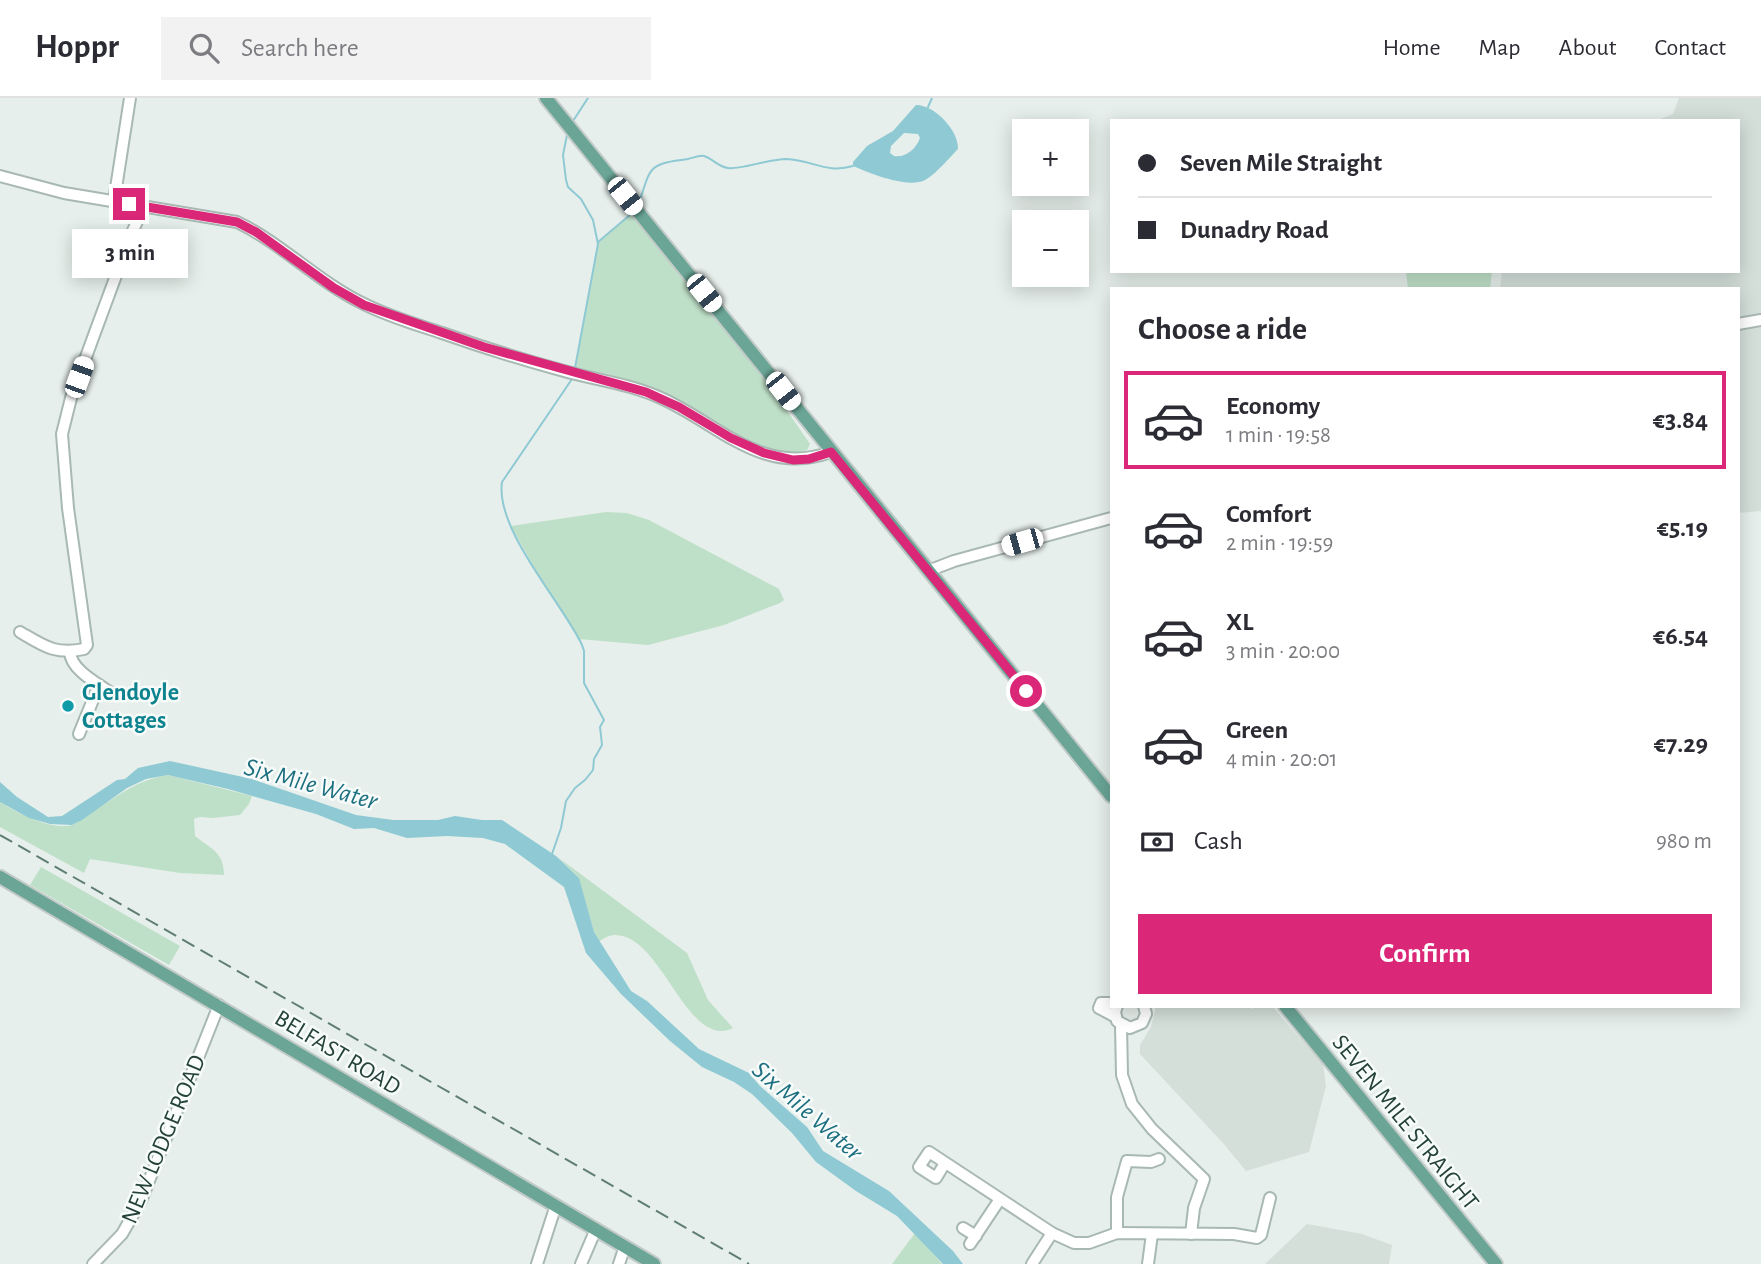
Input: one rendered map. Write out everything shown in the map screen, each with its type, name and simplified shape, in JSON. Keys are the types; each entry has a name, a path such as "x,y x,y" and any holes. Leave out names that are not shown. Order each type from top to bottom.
{"main road":[{"path":"546,98 1110,795"},
{"name":"BELFAST ROAD","path":"0,877 219,1004 650,1263"},
{"name":"SEVEN MILE STRAIGHT","path":"1286,1008 1496,1264"}],"street":[{"path":"114,201 130,98"},
{"path":"0,176 53,191 237,222 256,232 334,288 364,305 484,347 646,392 670,402 731,438 764,453 793,460 809,459 831,452"},
{"path":"20,632 49,648 70,652 84,649 87,642 62,457 63,425 126,247 143,208"},
{"path":"1740,324 1761,320"},
{"path":"928,571 954,561 1110,518"},
{"path":"70,652 72,662 111,693"},
{"path":"79,734 99,685"},
{"path":"1110,1003 1101,1003 1099,1008 1118,1016 1129,1028 1139,1026"},
{"name":"NEW LODGE ROAD","path":"93,1264 122,1234 141,1201 219,1004"},
{"path":"1121,1058 1128,1041 1145,1019 1144,1008"},
{"path":"1118,1016 1123,1081 1133,1107 1178,1156 1204,1179 1194,1208 1191,1234"},
{"path":"1117,1233 1117,1197 1127,1161 1151,1163 1158,1159"},
{"path":"945,1163 1052,1233 1082,1244 1117,1233 1259,1238 1269,1198"},
{"path":"963,1228 973,1240 1000,1199"},
{"path":"537,1264 555,1205"},
{"path":"581,1264 596,1229"},
{"path":"1032,1264 1052,1233"},
{"path":"1148,1264 1152,1234"},
{"path":"619,1264 625,1246"}],"shaded area":[{"path":"1679,98 1761,98 1761,511 1740,513 1740,287 1500,287 1502,273 1740,273 1740,119 1660,119 1673,114"},
{"path":"1156,1008 1274,1008 1323,1064 1326,1086 1309,1152 1246,1171 1140,1054 1140,1045 1151,1027"},
{"path":"1307,1224 1362,1234 1392,1245 1389,1264 1265,1264"}],"green space":[{"path":"631,214 772,389 810,444 807,450 790,455 763,450 616,378 576,367 598,243"},
{"path":"1406,273 1492,273 1490,287 1408,287"},
{"path":"606,512 627,513 649,520 779,589 784,600 724,625 648,645 579,639 544,585 511,526"},
{"path":"168,775 252,796 240,815 194,819 195,836 219,856 224,875 180,873 90,859 84,873 0,827 0,802 25,816 45,823 72,825 130,788"},
{"path":"559,858 687,953 708,1000 733,1028 717,1031 702,1023 646,952 631,939 614,935 599,941 578,877"},
{"path":"41,867 180,946 169,965 30,885"},
{"path":"915,1233 942,1264 892,1264"}],"water":[{"path":"916,105 923,106 945,120 955,135 958,149 933,175 918,182 889,179 853,166 853,162 867,146 893,131","holes":["904,133 918,134 920,138 910,152 903,156 890,153 891,146"]},
{"path":"170,761 252,779 356,815 393,820 438,820 455,816 502,820 556,856 579,878 594,932 631,991 647,1001 699,1049 749,1073 807,1127 823,1151 889,1191 953,1251 963,1264 943,1264 897,1216 816,1162 792,1133 752,1094 702,1067 670,1041 621,994 586,953 564,887 505,844 483,838 407,838 374,828 354,829 316,814 168,775 146,779 127,788 72,825 50,824 29,818 0,802 0,782 17,797 48,817 62,816 117,780 125,779 138,768"}],"waterway":[{"path":"573,121 588,98"},
{"path":"928,107 932,98"},
{"path":"567,135 563,155 566,180 568,187 581,199 593,220 598,244 575,368"},
{"path":"639,203 649,174 658,165 698,156 707,157 728,168 786,159 827,168 853,166"},
{"path":"598,242 631,214"},
{"path":"552,854 566,801 593,770 594,759 602,745 600,727 604,720 584,683 582,645 519,543 503,501 502,482 572,379"}],"railway":[{"path":"0,835 749,1264"}],"place":[{"name":"Glendoyle Cottages","path":"68,706"}],"route":[{"path":"129,204 237,222 256,232 311,273 364,305 484,347 646,392 764,453 793,460 809,459 831,452 1026,691"}],"water label":[{"name":"Six Mile Water","path":"311,783"},
{"name":"Six Mile Water","path":"808,1110"}]}
